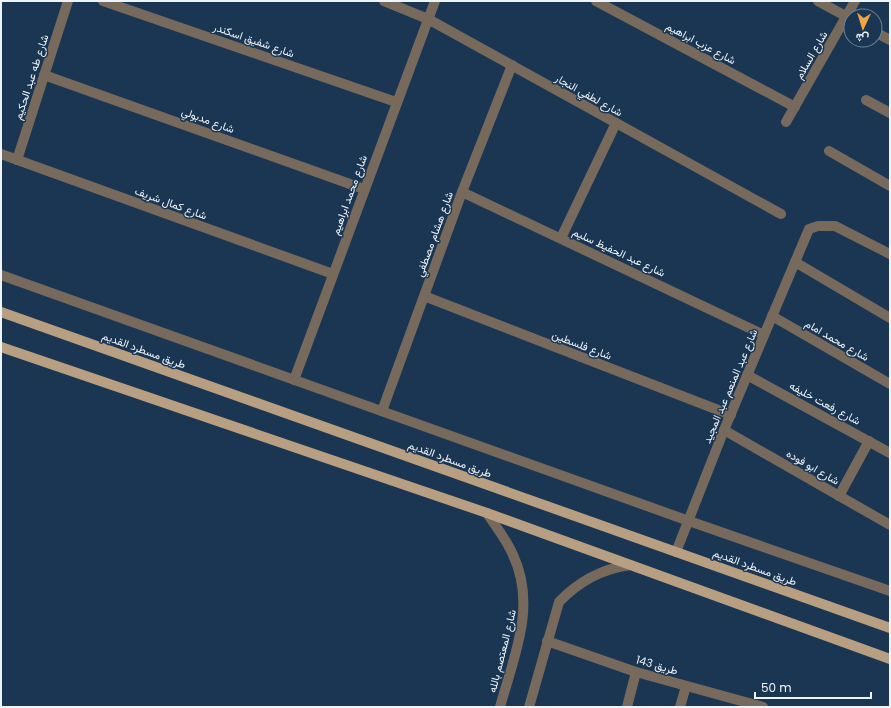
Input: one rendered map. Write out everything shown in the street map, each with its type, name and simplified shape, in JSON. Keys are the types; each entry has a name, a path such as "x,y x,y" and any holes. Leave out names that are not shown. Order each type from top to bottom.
{"main road":[{"name":"طريق مسطرد القديم","path":"1,312 890,628"},
{"path":"1,347 487,513 890,659"}],"street":[{"name":"شارع طه عبد الحكيم","path":"17,160 68,1"},
{"name":"شارع شفيق اسكندر","path":"103,1 396,102"},
{"name":"شارع لطفي النجار","path":"384,1 428,19 781,214"},
{"name":"شارع محمد ابراهيم","path":"294,380 396,102 435,1"},
{"name":"شارع عزب ابراهيم","path":"596,1 795,107"},
{"path":"818,1 843,15"},
{"name":"شارع السلام","path":"786,122 843,28"},
{"name":"شارع هشام مصطفي","path":"382,411 462,192 512,65"},
{"name":"شارع مدبولي","path":"44,75 364,189"},
{"path":"866,100 890,113"},
{"path":"561,238 616,123"},
{"path":"829,151 890,186"},
{"name":"شارع كمال شريف","path":"1,154 333,274"},
{"name":"شارع عبد الحفيظ سليم","path":"462,192 764,335"},
{"name":"شارع عبد المنعم عبد المجيد","path":"676,552 724,430 809,230 818,226 836,226 890,254"},
{"path":"795,262 890,318"},
{"path":"1,275 689,521 890,591"},
{"name":"شارع فلسطين","path":"424,296 731,416"},
{"name":"شارع محمد امام","path":"772,316 890,384"},
{"name":"شارع رفعت خليفه","path":"747,375 890,453"},
{"name":"شارع ابو فوده","path":"724,430 890,525"},
{"path":"839,496 869,441"},
{"name":"شارع المعتصم بالله","path":"487,513 514,555 523,585 525,601 524,617 500,707"},
{"path":"529,707 559,602 568,592 591,576 616,567 630,565"},
{"name":"طريق 143","path":"547,641 636,672 763,707"},
{"path":"627,707 636,672"},
{"path":"680,707 686,686"}]}
